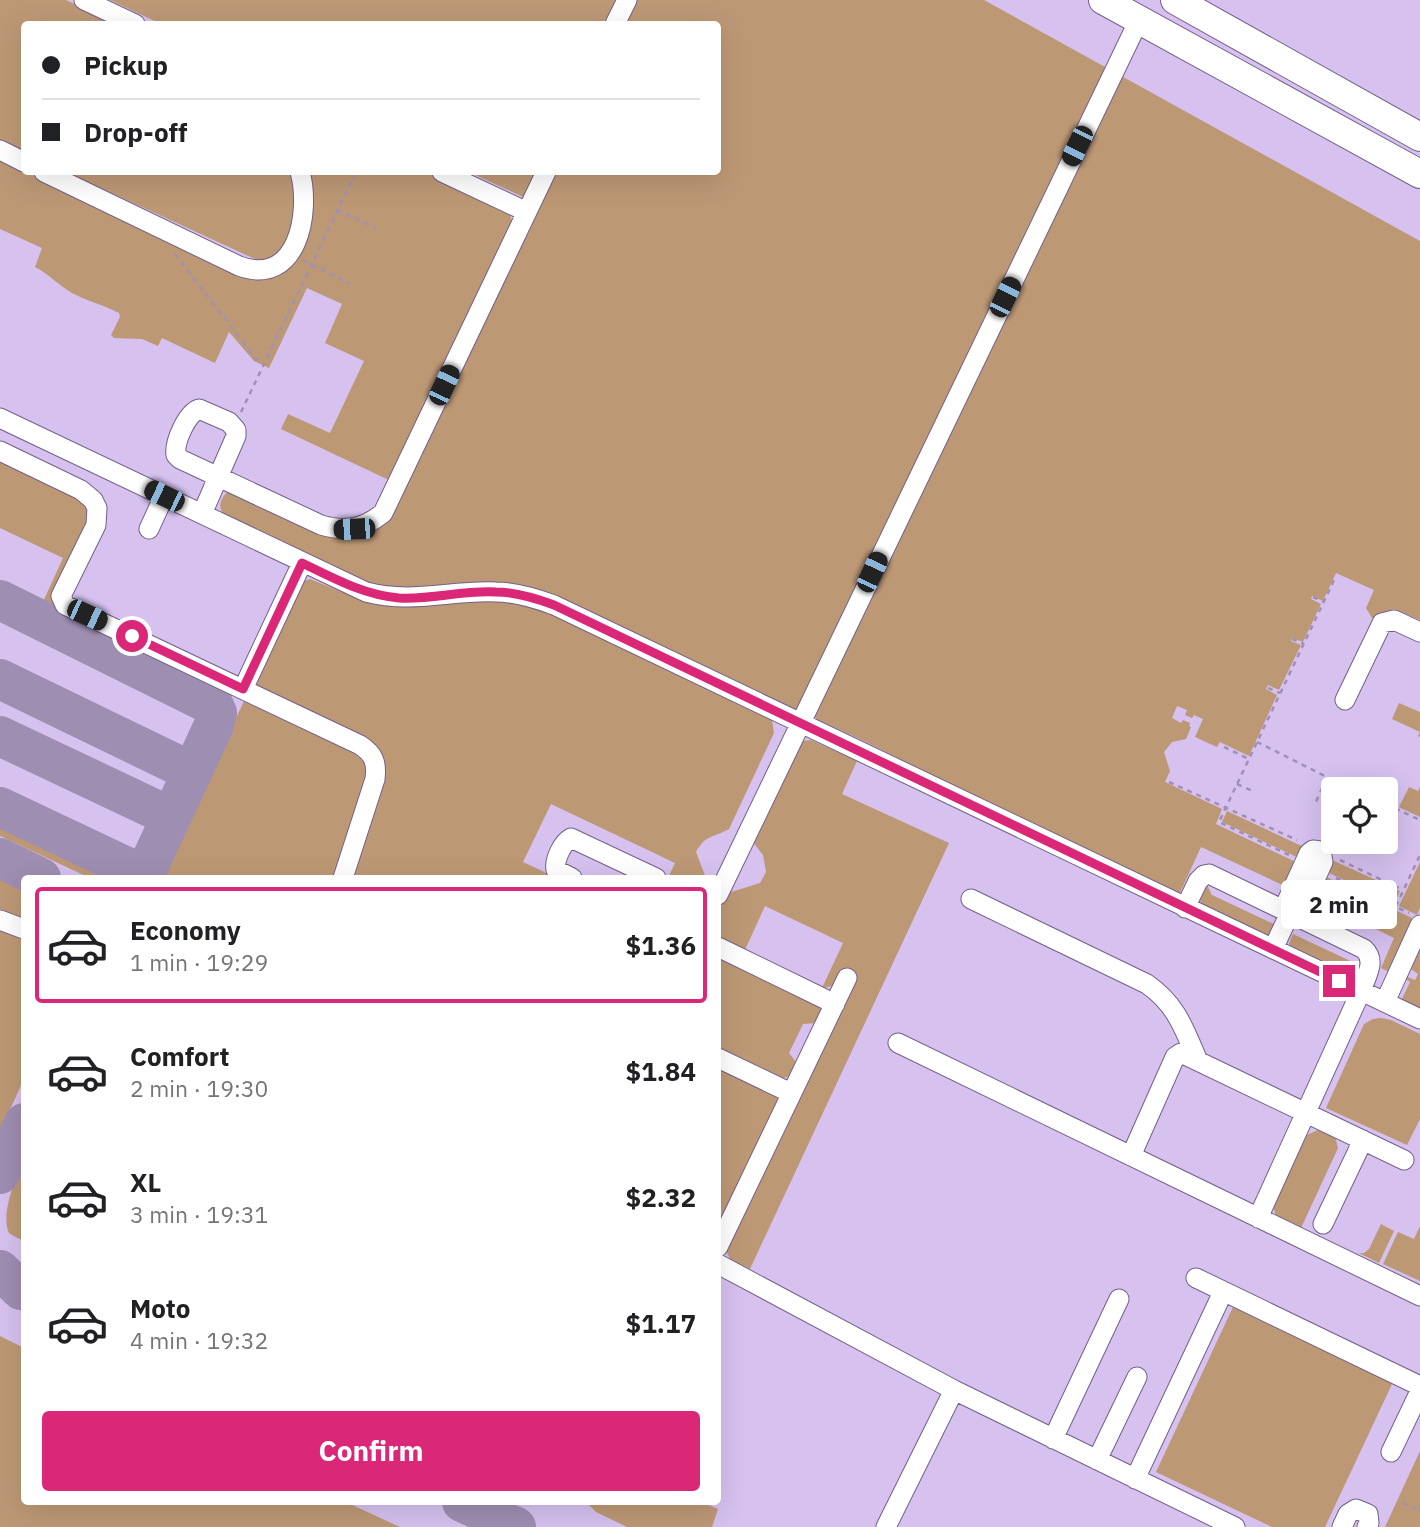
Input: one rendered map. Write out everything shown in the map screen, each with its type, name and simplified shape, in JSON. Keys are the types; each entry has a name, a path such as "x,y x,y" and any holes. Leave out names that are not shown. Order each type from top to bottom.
{"highway":[{"path":"1103,0 1145,10 1420,174"},
{"path":"1175,0 1420,137"}],"lane":[{"path":"84,0 129,21"},
{"path":"616,21 627,0"},
{"path":"721,889 1145,10"},
{"path":"0,150 21,160"},
{"path":"50,175 239,265 255,270 271,268 289,253 298,236 304,195 301,175"},
{"path":"448,175 527,212"},
{"path":"202,514 218,477 236,436 235,426 204,410 194,410 175,449 180,459 218,477 321,525 337,530 354,529 370,523 383,513 545,175"},
{"path":"0,418 350,586 382,596 416,598 496,592 535,598 554,605 1420,1019"},
{"path":"0,451 81,490 93,500 97,508 96,524 61,596 65,605 360,745 374,758 375,779 344,875"},
{"path":"149,529 164,496"},
{"path":"243,689 302,563"},
{"path":"1345,700 1382,624 1394,620 1420,632"},
{"path":"566,875 556,870 555,865 570,838 650,875"},
{"path":"1273,949 1316,859"},
{"path":"1185,908 1198,881 1204,874 1209,874 1368,951 1371,965 1361,991 1258,1218"},
{"path":"971,899 1147,984 1177,1013 1198,1060"},
{"path":"0,920 21,928"},
{"path":"1385,1002 1420,925"},
{"path":"721,948 835,1004"},
{"path":"721,1241 847,978"},
{"path":"898,1043 1420,1296"},
{"path":"1131,1156 1175,1057 1181,1053 1405,1160"},
{"path":"721,1059 791,1093"},
{"path":"1323,1224 1363,1140"},
{"path":"721,1266 954,1390 1235,1527"},
{"path":"1196,1278 1420,1386"},
{"path":"1135,1479 1223,1292"},
{"path":"1053,1439 1119,1299"},
{"path":"1097,1460 1137,1377"},
{"path":"886,1527 954,1390"},
{"path":"1391,1452 1420,1391"},
{"path":"1342,1527 1348,1514 1360,1509 1368,1514 1367,1527"}],"path":[{"path":"235,426 354,175"},
{"path":"337,210 376,228"},
{"path":"177,236 171,249 256,359 264,362"},
{"path":"289,253 350,284"},
{"path":"1336,576 1219,822 1403,890"},
{"path":"1313,597 1324,602"},
{"path":"1292,639 1304,644"},
{"path":"1268,688 1280,694"},
{"path":"1257,742 1327,777 1315,804"},
{"path":"1224,747 1249,759"},
{"path":"1169,782 1226,808 1420,919"},
{"path":"1237,784 1255,792"},
{"path":"1398,810 1420,820"},
{"path":"1395,907 1420,855"},
{"path":"1403,1503 1420,1511"}],"shaded area":[{"path":"0,0 66,0 111,21 21,21 21,151 0,141"},
{"path":"110,0 984,0 1420,241 1420,620 1394,609 1380,613 1375,623 1366,608 1374,590 1336,573 1323,601 1312,596 1311,599 1321,604 1303,642 1292,638 1291,641 1301,645 1279,690 1268,685 1266,689 1277,695 1249,756 1220,742 1217,747 1195,737 1203,719 1185,715 1187,710 1177,706 1172,718 1181,723 1183,720 1190,723 1191,727 1186,739 1172,742 1164,752 1170,771 1165,782 1222,809 1216,824 1300,864 1289,888 1201,847 1178,897 866,742 548,594 409,590 371,585 224,515 221,502 228,491 337,536 362,536 381,525 392,512 538,204 475,175 721,175 721,21 155,21"},
{"path":"0,160 21,170 21,175 32,175 246,274 293,261 313,209 309,175 433,175 502,207 509,213 513,223 393,482 281,429 288,414 330,433 364,361 325,343 342,304 307,288 269,368 254,361 229,332 215,363 162,338 158,346 142,339 114,338 111,335 120,317 119,313 67,290 35,267 42,248 0,229"},
{"path":"73,175 292,175 294,213 287,241 280,252 270,259 257,260"},
{"path":"0,455 81,494 92,514 58,594 235,689 232,696 42,604 63,558 0,528"},
{"path":"310,579 362,600 503,602 541,609 772,720 774,733 729,829 707,839 696,852 705,875 669,875 675,863 551,804 523,862 551,875 159,875 302,582"},
{"path":"1399,703 1420,712 1420,732 1392,719"},
{"path":"811,740 857,761 842,794 949,843 750,1269 730,1259 725,1249 833,986 822,988 843,943 765,906 745,950 721,939 721,907 728,893 760,883 766,872 763,855 752,841 802,741"},
{"path":"1409,787 1418,791 1420,787 1420,817 1399,807"},
{"path":"1227,811 1308,849 1303,860 1222,822"},
{"path":"0,821 115,875 84,875 0,836"},
{"path":"1330,859 1400,891 1394,904 1325,871"},
{"path":"1420,862 1420,908 1417,915 1399,906"},
{"path":"1322,875 1414,919 1389,972 1381,968 1394,938 1312,898"},
{"path":"0,878 21,888 21,918 0,909"},
{"path":"1207,885 1212,895 1276,925 1269,935 1201,905 1200,898"},
{"path":"0,930 21,938 21,1086 0,1131"},
{"path":"1293,934 1361,966 1357,974 1350,977 1290,948"},
{"path":"1420,949 1420,1010 1401,1001 1410,982 1407,977 1415,980 1418,974 1411,969"},
{"path":"721,957 819,1004 822,1012 816,1023 803,1024 789,1053 796,1062 791,1076 783,1078 721,1048"},
{"path":"1381,1018 1420,1034 1420,1119 1407,1145 1326,1108 1364,1024"},
{"path":"721,1065 781,1095 721,1225"},
{"path":"1320,1129 1335,1136 1338,1148 1301,1228 1276,1216 1273,1206 1307,1135"},
{"path":"21,1165 21,1239 9,1233 6,1216"},
{"path":"1381,1224 1394,1231 1379,1263 1359,1253 1369,1249"},
{"path":"1420,1226 1420,1281 1383,1264 1398,1232 1414,1239"},
{"path":"1233,1307 1393,1382 1325,1527 1272,1527 1156,1472"},
{"path":"0,1336 21,1346 21,1505 352,1505 400,1527 0,1527"},
{"path":"1420,1451 1420,1527 1385,1527"},
{"path":"589,1505 709,1505 718,1509 712,1527 627,1527 596,1512"}],"taxiway":[{"path":"0,600 214,706 217,713 214,725 144,875"},
{"path":"0,679 192,772"},
{"path":"0,736 171,817"},
{"path":"0,807 144,875"},
{"path":"0,858 35,875"},
{"path":"0,1174 21,1129"},
{"path":"0,1270 21,1290"},
{"path":"468,1505 516,1527"}],"route":[{"path":"132,636 243,689 302,563 350,586 382,596 416,598 496,592 535,598 1339,981"}]}
